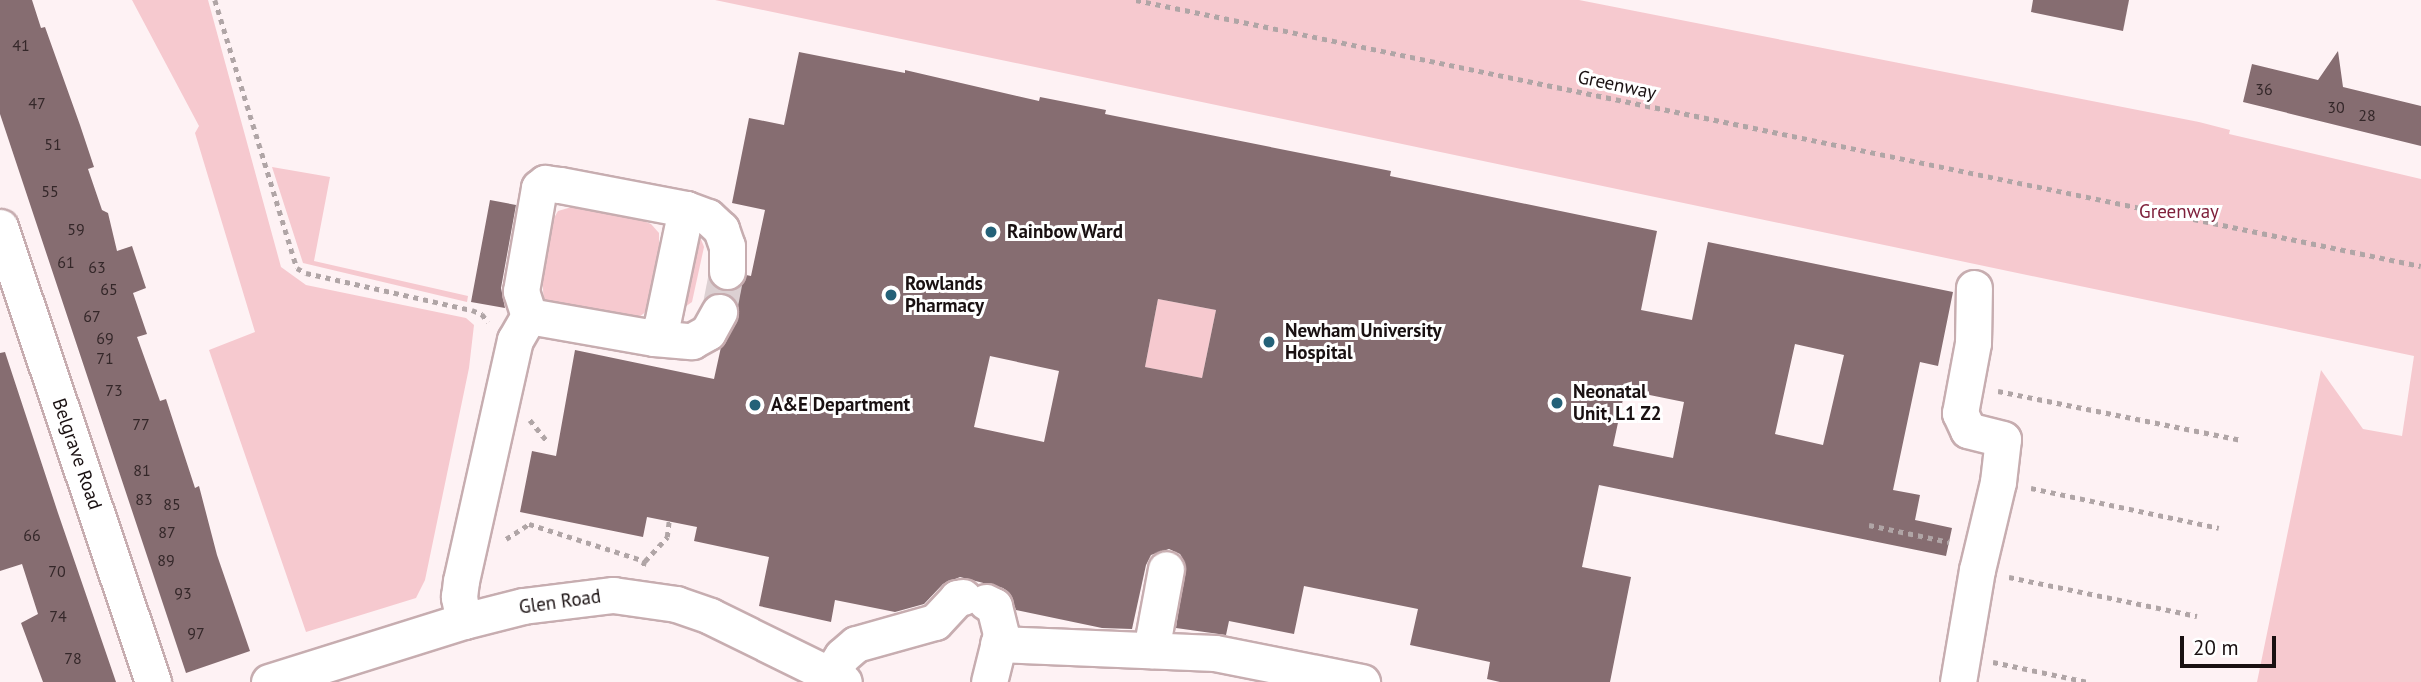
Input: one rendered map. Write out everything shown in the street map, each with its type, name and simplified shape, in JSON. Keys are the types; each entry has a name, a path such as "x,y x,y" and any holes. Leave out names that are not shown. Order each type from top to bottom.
{"street":[{"path":"464,621 459,597 461,581 515,340 529,316 521,290 539,188 545,183 686,209 716,222 727,246 727,271"},
{"path":"654,338 662,324 686,209"},
{"name":"Belgrave Road","path":"0,227 153,682"},
{"path":"1970,671 1977,570 1998,482 2003,439 1968,429 1960,413 1973,343 1974,288"},
{"path":"529,316 654,338 692,341 708,332 719,312"},
{"path":"1151,650 1166,569"},
{"name":"Glen Road","path":"269,682 464,621 574,598 613,595 645,598 710,616 836,679"},
{"path":"836,679 842,656 856,644 935,622 957,598 994,606 1001,634 989,682"},
{"path":"998,644 1215,653 1362,682"}],"path":[{"path":"215,0 297,268 306,274 472,310 488,319"},
{"name":"Greenway","path":"1136,0 2421,266"},
{"path":"1986,388 2240,440"},
{"path":"2019,486 2219,528"},
{"path":"642,571 645,561 667,537 669,522"},
{"path":"498,544 529,524 645,561"},
{"path":"1869,525 1956,544"},
{"path":"1997,574 2197,616"},
{"path":"1970,671 2088,682"}],"green space":[{"path":"132,0 208,0 281,267 306,285 466,318 474,325 469,368 425,580 416,598 306,632 209,350 255,332 195,133 199,126"},
{"name":"Greenway","path":"715,0 1579,0 2199,122 2230,130 2229,134 2421,179 2421,682 2257,682 2321,370 2363,429 2402,436 2414,356"},
{"path":"272,167 330,177 314,261 468,296 467,302 303,263"},
{"path":"575,206 629,215 651,224 659,233 659,249 647,311 639,317 621,321 544,303 541,262 547,230 558,211"},
{"path":"691,233 699,234 704,247 692,302 682,309"},
{"path":"1158,299 1216,310 1202,378 1145,367"}],"building":[{"path":"0,0 32,0 41,28 45,27 80,125 94,167 88,169 102,210 108,213 117,251 132,246 146,288 133,293 147,334 137,337 160,401 166,399 195,488 199,486 217,555 250,651 186,673 0,114"},
{"path":"2033,0 2129,0 2123,31 2031,12"},
{"path":"2338,51 2343,87 2421,106 2421,146 2243,102 2252,64 2318,80"},
{"name":"Newham University Hospital","path":"799,52 905,73 905,70 1039,101 1040,97 1106,110 1105,114 1391,171 1390,176 1657,231 1641,310 1692,320 1708,242 1953,292 1938,366 1920,362 1893,490 1920,495 1915,520 1952,528 1946,556 1599,485 1582,567 1631,577 1610,682 1500,682 1487,679 1490,662 1410,645 1418,609 1304,586 1294,634 1229,621 1226,635 1176,628 1185,563 1180,554 1169,549 1151,555 1146,565 1132,629 1102,628 1016,610 1010,594 1003,588 960,577 943,584 924,604 895,612 835,600 831,622 759,606 769,557 694,541 697,527 647,517 643,537 520,512 532,451 556,456 575,350 714,379 721,347 737,322 739,311 729,295 719,292 710,294 712,284 728,291 738,288 746,275 751,276 765,210 732,203 749,118 784,125","holes":["1158,299 1216,310 1202,378 1145,367","1795,344 1844,355 1823,445 1775,434","990,356 1059,371 1044,442 974,427","1625,390 1684,402 1673,458 1613,446"]},
{"path":"490,200 516,205 501,288 505,308 471,302"},
{"path":"5,352 116,682 43,682 21,623 38,614 22,564 0,571 0,353"}],"tunnel":[{"path":"719,312 727,271"}],"place":[{"name":"Rainbow Ward","path":"991,232"},
{"name":"Rowlands Pharmacy","path":"891,295"},
{"name":"Newham University Hospital","path":"1269,342"},
{"name":"Neonatal Unit, L1 Z2","path":"1557,403"},
{"name":"A&E Department","path":"755,405"}]}
